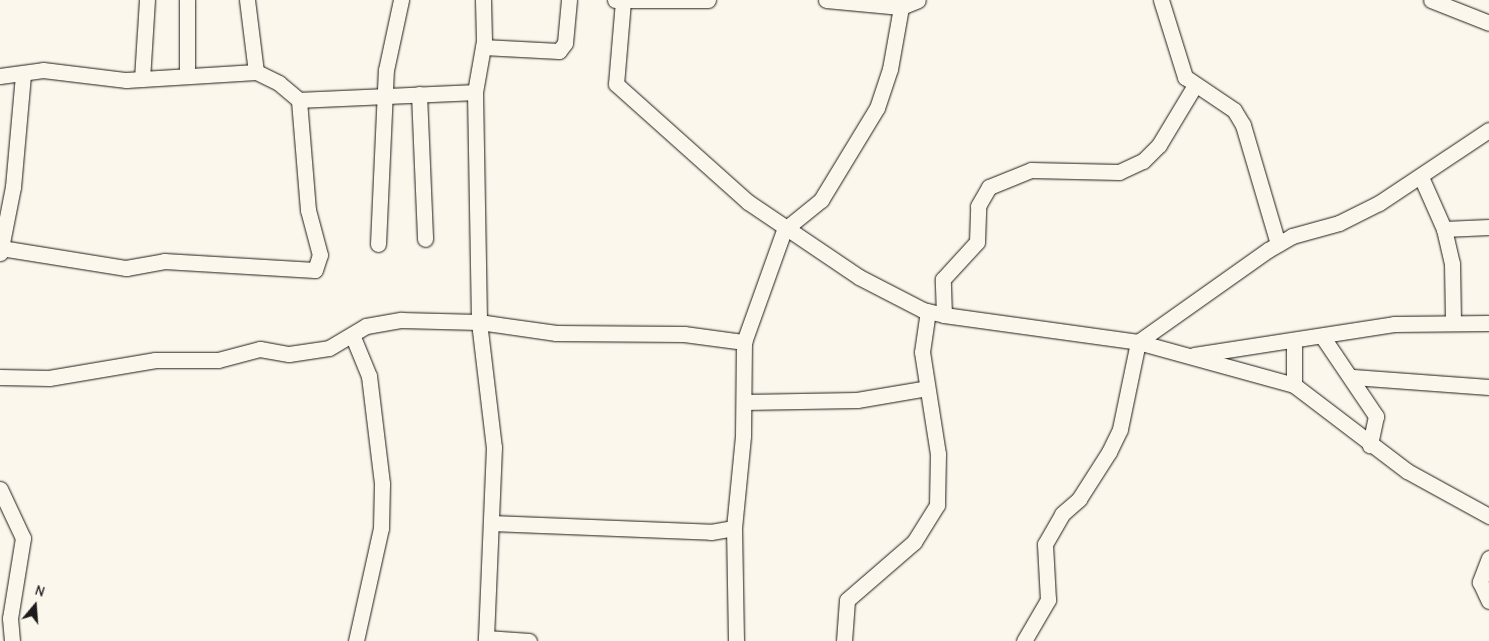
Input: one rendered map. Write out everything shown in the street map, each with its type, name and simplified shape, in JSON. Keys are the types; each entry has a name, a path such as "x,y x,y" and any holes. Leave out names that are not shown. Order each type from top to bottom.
{"street":[{"path":"142,79 147,0"},
{"path":"187,0 187,76"},
{"path":"247,0 256,72"},
{"path":"378,244 390,39 401,0"},
{"path":"483,0 483,47 475,92 479,322 494,447 486,640 529,641"},
{"path":"483,47 559,52 565,42 569,0"},
{"path":"708,0 619,0 616,84 784,230 859,277 928,311 944,315 1138,342 1294,385 1406,471 1489,516"},
{"path":"826,0 901,7 918,0"},
{"path":"1161,0 1175,52 1185,76 1195,85 1234,110 1243,125 1278,244"},
{"path":"1431,0 1489,23"},
{"path":"736,641 734,528 744,402 744,342 784,230 822,200 877,108 890,69 901,7"},
{"path":"0,76 43,70 142,79 256,72 279,82 299,100 308,210 320,255 315,270 164,261 126,268 1,250 13,187 23,74"},
{"path":"944,315 943,280 977,242 978,206 989,187 1031,170 1119,172 1143,161 1159,145 1195,85"},
{"path":"299,100 475,92"},
{"path":"419,94 425,239"},
{"path":"1024,641 1048,600 1045,544 1062,514 1079,499 1110,452 1120,429 1138,342 1278,244 1339,223 1421,177 1489,130"},
{"path":"1421,177 1444,229 1452,263 1453,321"},
{"path":"1444,229 1489,227"},
{"path":"844,641 847,600 914,542 937,505 938,454 922,352 928,311"},
{"path":"0,377 49,378 155,360 218,360 260,350 289,354 329,348 352,337 366,326 401,320 479,322 556,333 684,334 744,342"},
{"path":"1193,356 1394,324 1453,321 1489,322"},
{"path":"1322,336 1353,377 1376,416 1370,445"},
{"path":"352,337 369,376 382,484 381,528 356,641"},
{"path":"1294,341 1294,385"},
{"path":"1353,377 1489,387"},
{"path":"744,402 857,400 927,388"},
{"path":"0,489 23,538 10,618 12,641"},
{"path":"491,523 711,532 734,528"},
{"path":"1489,558 1480,582 1489,601"}]}
